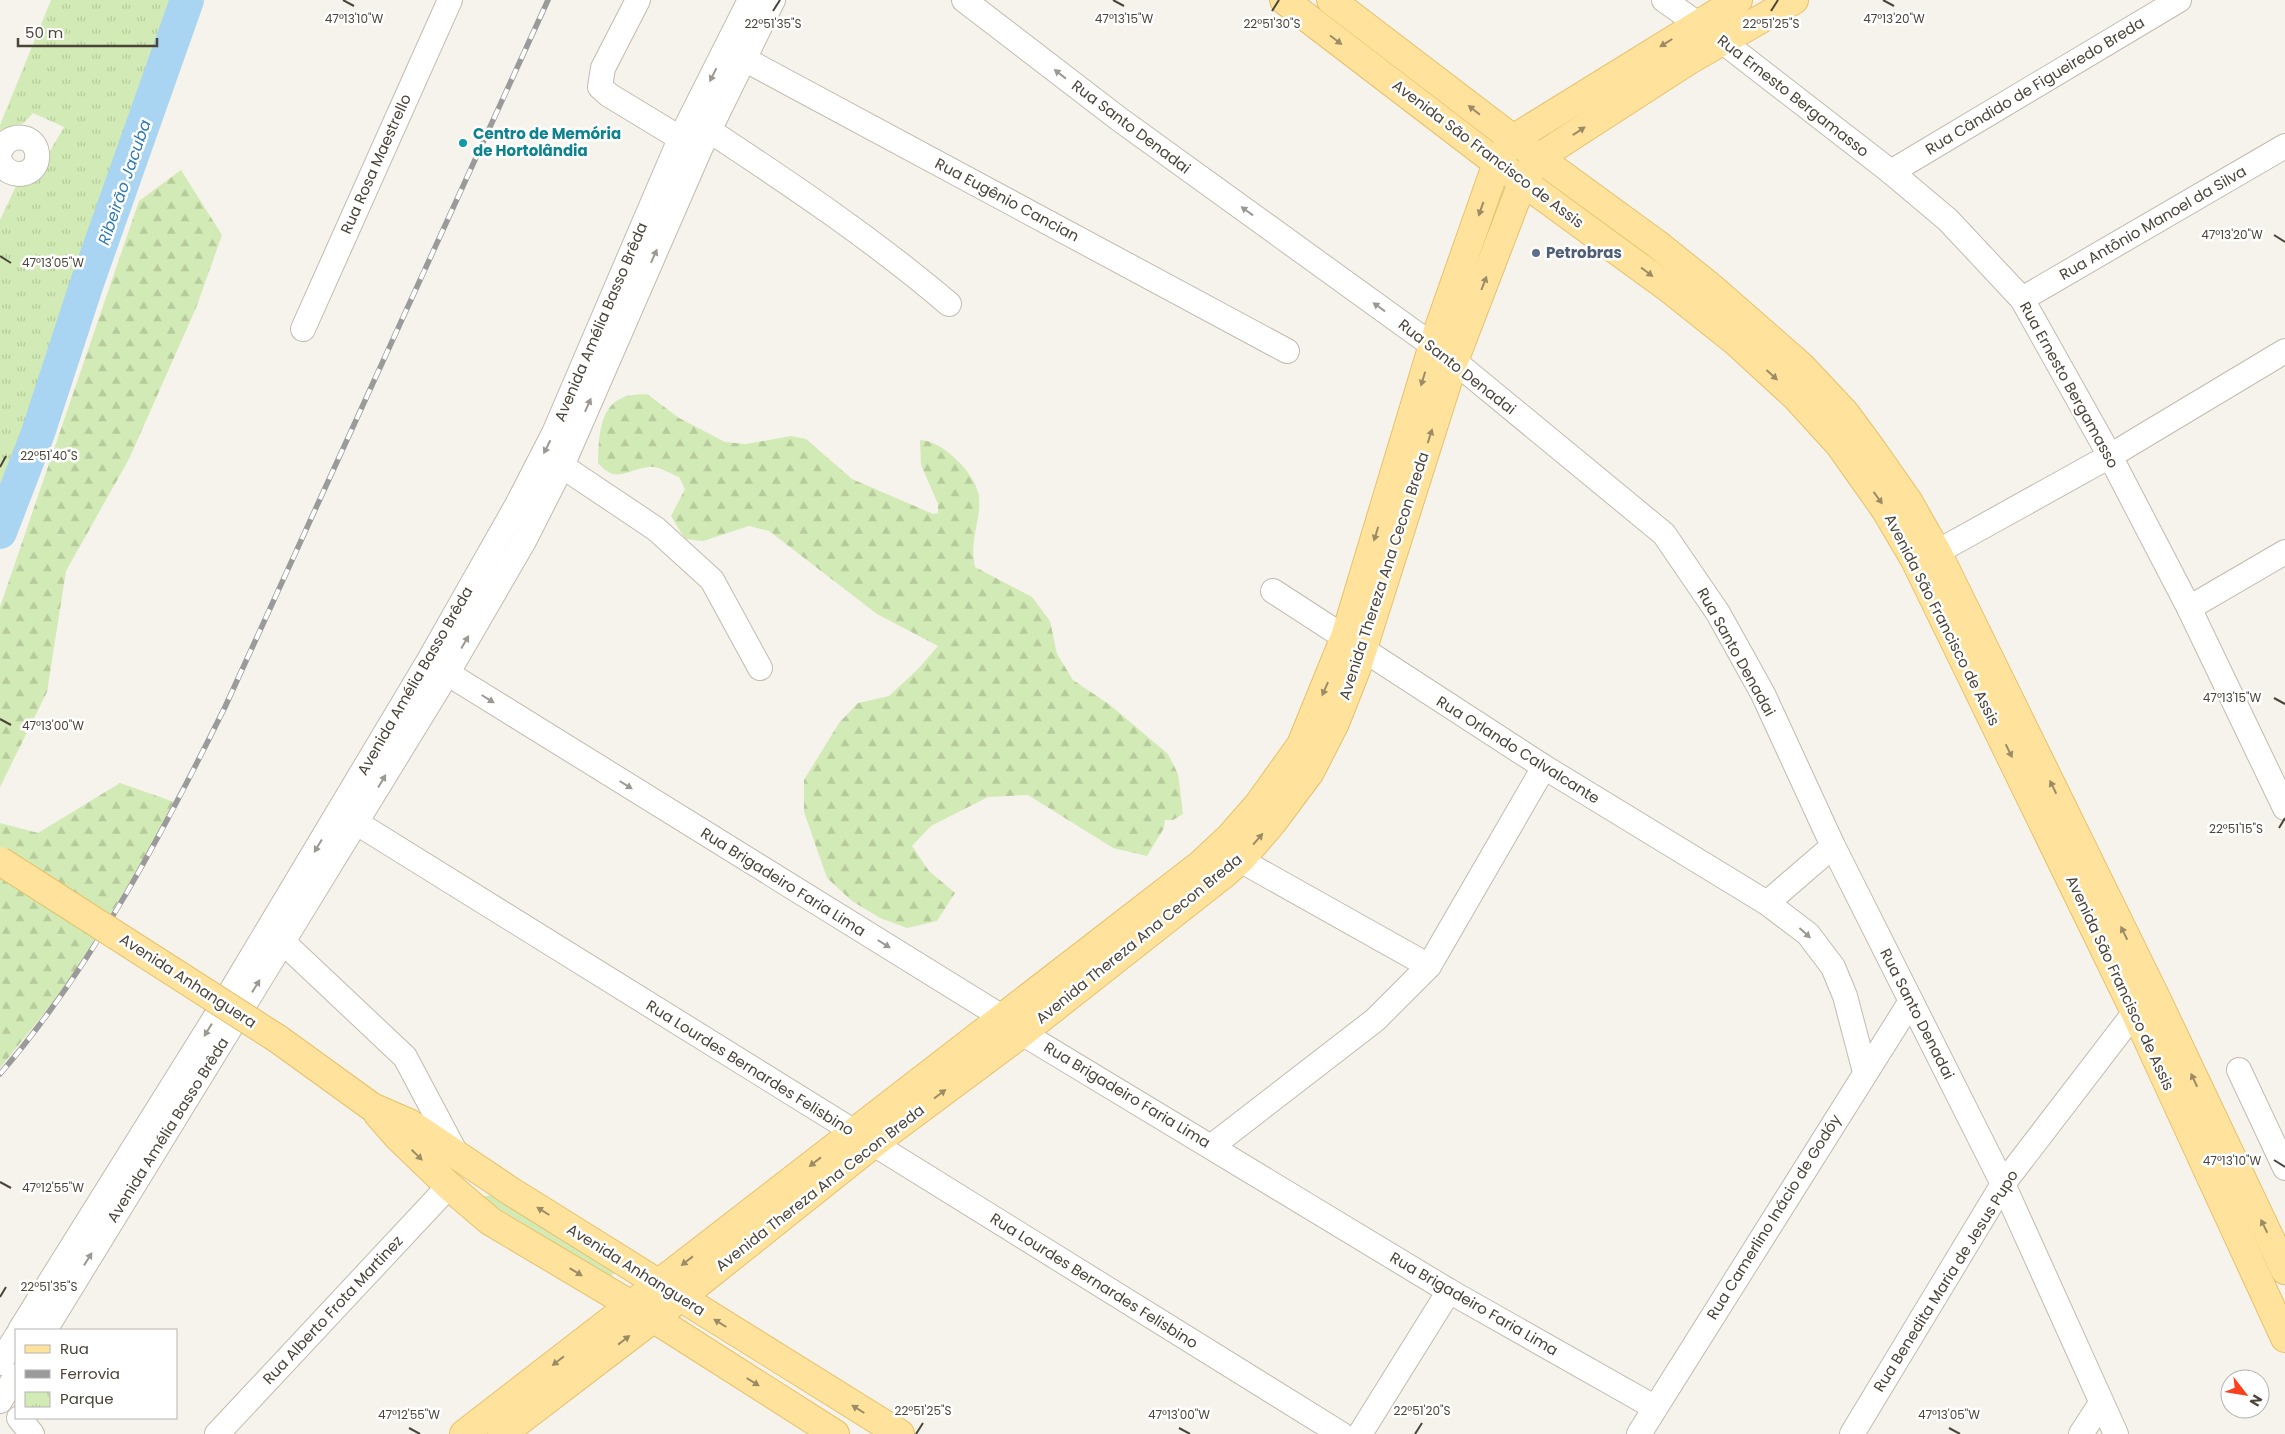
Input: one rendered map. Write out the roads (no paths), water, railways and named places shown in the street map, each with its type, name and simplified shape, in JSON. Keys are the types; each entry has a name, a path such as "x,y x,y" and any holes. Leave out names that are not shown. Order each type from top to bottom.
{"main road":[{"name":"Avenida São Francisco de Assis","path":"1284,0 1497,162 1671,290 1735,341 1796,397 1838,444 1885,509 1915,560 2135,1012 2285,1338"},
{"name":"Avenida São Francisco de Assis","path":"1331,0 1538,158 1657,244 1706,283 1802,367 1845,413 1908,500 1937,552 2283,1262"},
{"name":"Avenida Thereza Ana Cecon Breda","path":"464,1434 507,1426 642,1311 863,1138 1012,1025 1240,860 1272,823 1310,772 1335,723 1354,644 1443,353 1497,162 1513,139 1738,0"},
{"name":"Avenida Thereza Ana Cecon Breda","path":"1443,353 1523,181 1538,158 1722,41 1794,0"},
{"name":"Avenida Thereza Ana Cecon Breda","path":"1012,1025 1201,864 1230,837 1258,805 1300,744 1354,644"},
{"name":"Avenida Anhanguera","path":"0,861 278,1039 372,1107 409,1123 494,1180 887,1431"},
{"name":"Avenida Anhanguera","path":"372,1107 399,1138 472,1207 490,1221 642,1311 835,1434"},
{"path":"472,1207 484,1189 494,1180"}],"street":[{"name":"Rua Rosa Maestrello","path":"303,329 450,0"},
{"path":"638,0 603,68 600,87 609,95 815,200 920,279 949,304"},
{"name":"Avenida Amélia Basso Brêda","path":"437,668 697,140 736,54 750,0"},
{"name":"Avenida Amélia Basso Brêda","path":"21,1329 218,1013 347,817 437,668 524,541 562,466 697,140 736,54 773,0"},
{"name":"Rua Santo Denadai","path":"964,0 1119,120 1443,353 1664,534 1718,614 1763,694 1833,846 2003,1184 2116,1434"},
{"name":"Rua Ernesto Bergamasso","path":"1664,0 1722,41 1891,172 1948,220 2022,299 2110,456 2189,608 2285,808"},
{"name":"Rua Cândido de Figueiredo Breda","path":"1891,172 2179,0"},
{"name":"Rua Eugênio Cancian","path":"736,54 1287,351"},
{"path":"0,152 8,140 20,137 31,142 37,153 34,166 25,174 12,174 3,167 0,161"},
{"name":"Rua Antônio Manoel da Silva","path":"2022,299 2285,146"},
{"path":"1937,552 2110,456 2285,351"},
{"path":"562,466 656,529 712,580 760,668"},
{"path":"2189,608 2285,552"},
{"name":"Rua Orlando Calvalcante","path":"1273,591 1544,767 1766,903 1808,934 1833,967 1845,996 1865,1072"},
{"name":"Rua Brigadeiro Faria Lima","path":"437,668 1012,1025 1449,1291 1654,1408"},
{"path":"2260,759 2285,763"},
{"path":"1212,1146 1375,1020 1428,966 1544,767"},
{"name":"Avenida Amélia Basso Brêda","path":"46,1329 283,942 347,817"},
{"name":"Rua Lourdes Bernardes Felisbino","path":"347,817 1341,1434"},
{"path":"1766,903 1833,846"},
{"path":"1240,860 1428,966"},
{"path":"283,942 404,1057 457,1155"},
{"name":"Rua Camerlino Inácio de Godóy","path":"1639,1434 1911,1001"},
{"name":"Rua Benedita Maria de Jesus Pupo","path":"1852,1434 2003,1184 2135,1012"},
{"path":"2239,1070 2285,1168"},
{"path":"409,1123 419,1108 423,1091"},
{"name":"Rua Alberto Frota Martinez","path":"217,1434 449,1186"},
{"path":"1360,1434 1449,1291"},
{"path":"0,1363 15,1339"},
{"path":"5,1402 15,1378"},
{"path":"2081,1434 2101,1403"},
{"path":"20,1419 32,1434"}],"waterway":[{"name":"Ribeirão Jacuba","path":"0,532 38,433 87,283 187,0"}],"railway":[{"path":"0,1074 66,989 124,898 201,755 225,707 548,0"}],"place":[{"name":"Centro de Memória de Hortolândia","path":"463,143"},
{"name":"Petrobras","path":"1536,253"}]}
